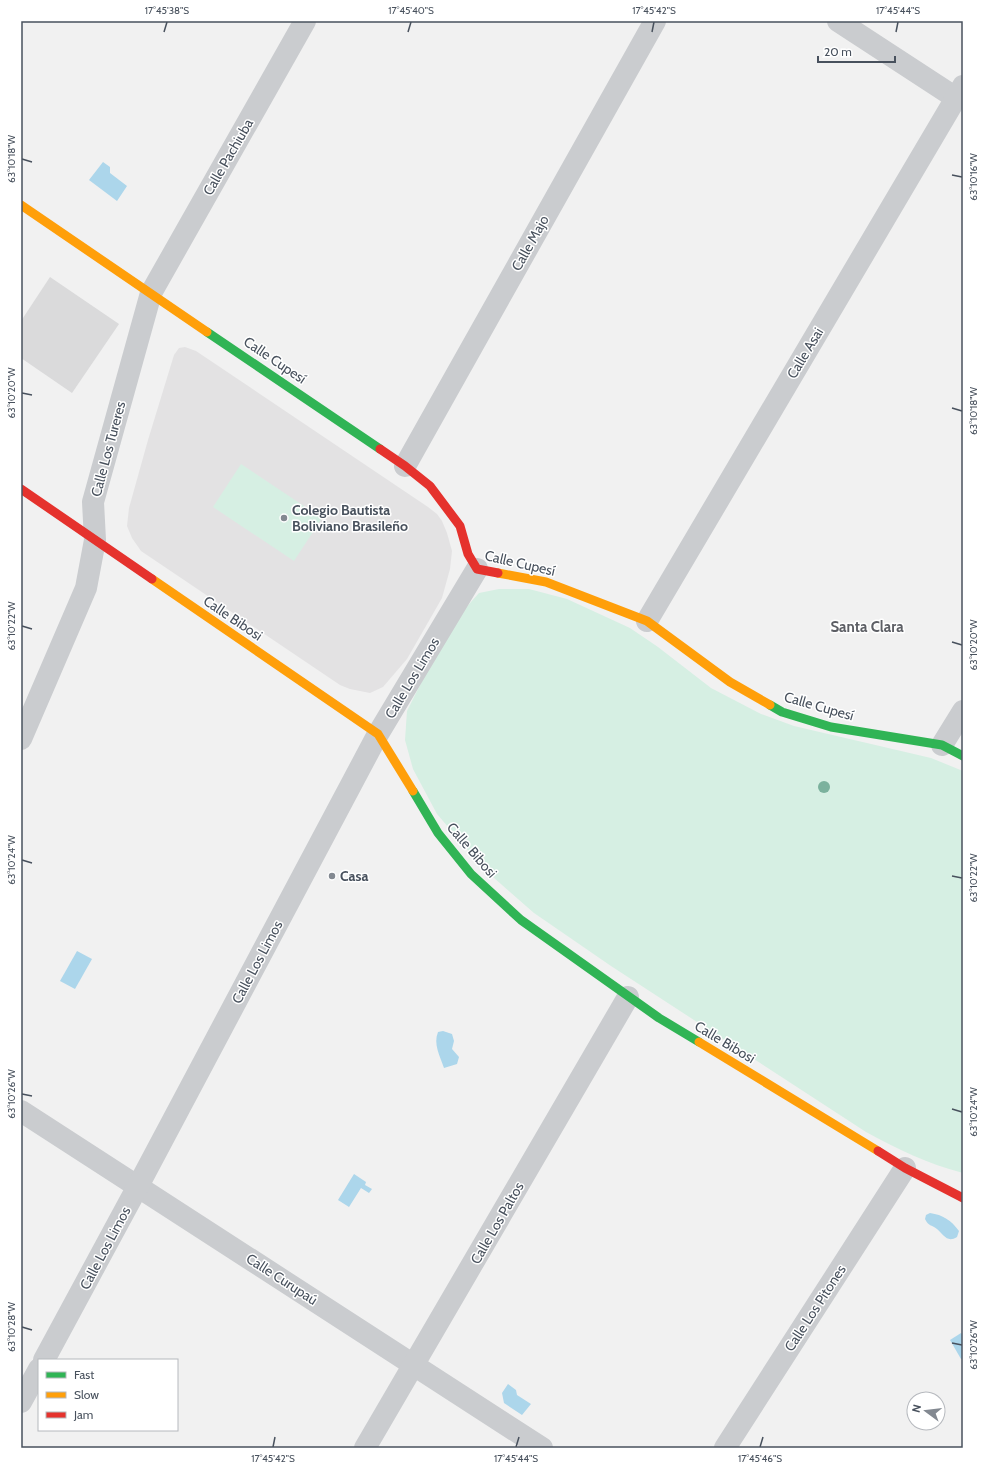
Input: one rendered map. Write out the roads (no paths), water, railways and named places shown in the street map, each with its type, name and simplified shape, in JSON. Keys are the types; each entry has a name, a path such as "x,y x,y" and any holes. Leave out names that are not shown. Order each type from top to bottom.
{"street":[{"name":"Calle Pachiuba","path":"151,293 305,21"},
{"name":"Calle Majo","path":"405,466 655,21"},
{"path":"838,21 960,92"},
{"name":"Calle Asai","path":"647,621 960,92"},
{"name":"Calle Cupesí","path":"21,205 405,466 430,486 460,526 468,554 476,569 546,582 647,621 730,682 782,712 831,727 942,745 963,756"},
{"name":"Calle Los Tureres","path":"21,739 86,588 95,540 93,502 151,293"},
{"name":"Calle Bibosi","path":"21,489 378,734 438,833 470,874 521,920 659,1018 905,1168 963,1198"},
{"name":"Calle Los Limos","path":"45,1359 378,734 476,569"},
{"path":"942,745 963,711"},
{"name":"Calle Los Paltos","path":"365,1448 628,997"},
{"name":"Calle Curupaú","path":"21,1111 542,1448"},
{"name":"Calle Los Pitones","path":"725,1448 905,1168"},
{"path":"21,1402 38,1371"}],"water":[{"path":"103,162 110,167 110,173 127,186 117,201 89,180"},
{"path":"77,951 92,959 75,989 60,981"},
{"path":"443,1031 452,1034 454,1041 452,1049 459,1057 457,1064 444,1068 436,1041 438,1032"},
{"path":"354,1174 366,1182 365,1185 372,1189 369,1193 361,1188 349,1207 338,1200"},
{"path":"930,1213 939,1215 953,1224 959,1231 957,1237 954,1239 948,1239 926,1222 926,1215"},
{"path":"961,1333 963,1335 963,1359 961,1359 950,1340"},
{"path":"508,1384 516,1390 517,1395 531,1404 522,1415 504,1403 502,1393"}],"place":[{"name":"Colegio Bautista Boliviano Brasileño","path":"284,518"},
{"name":"Casa","path":"332,876"}],"district":[{"name":"Santa Clara","path":"867,627"}]}
